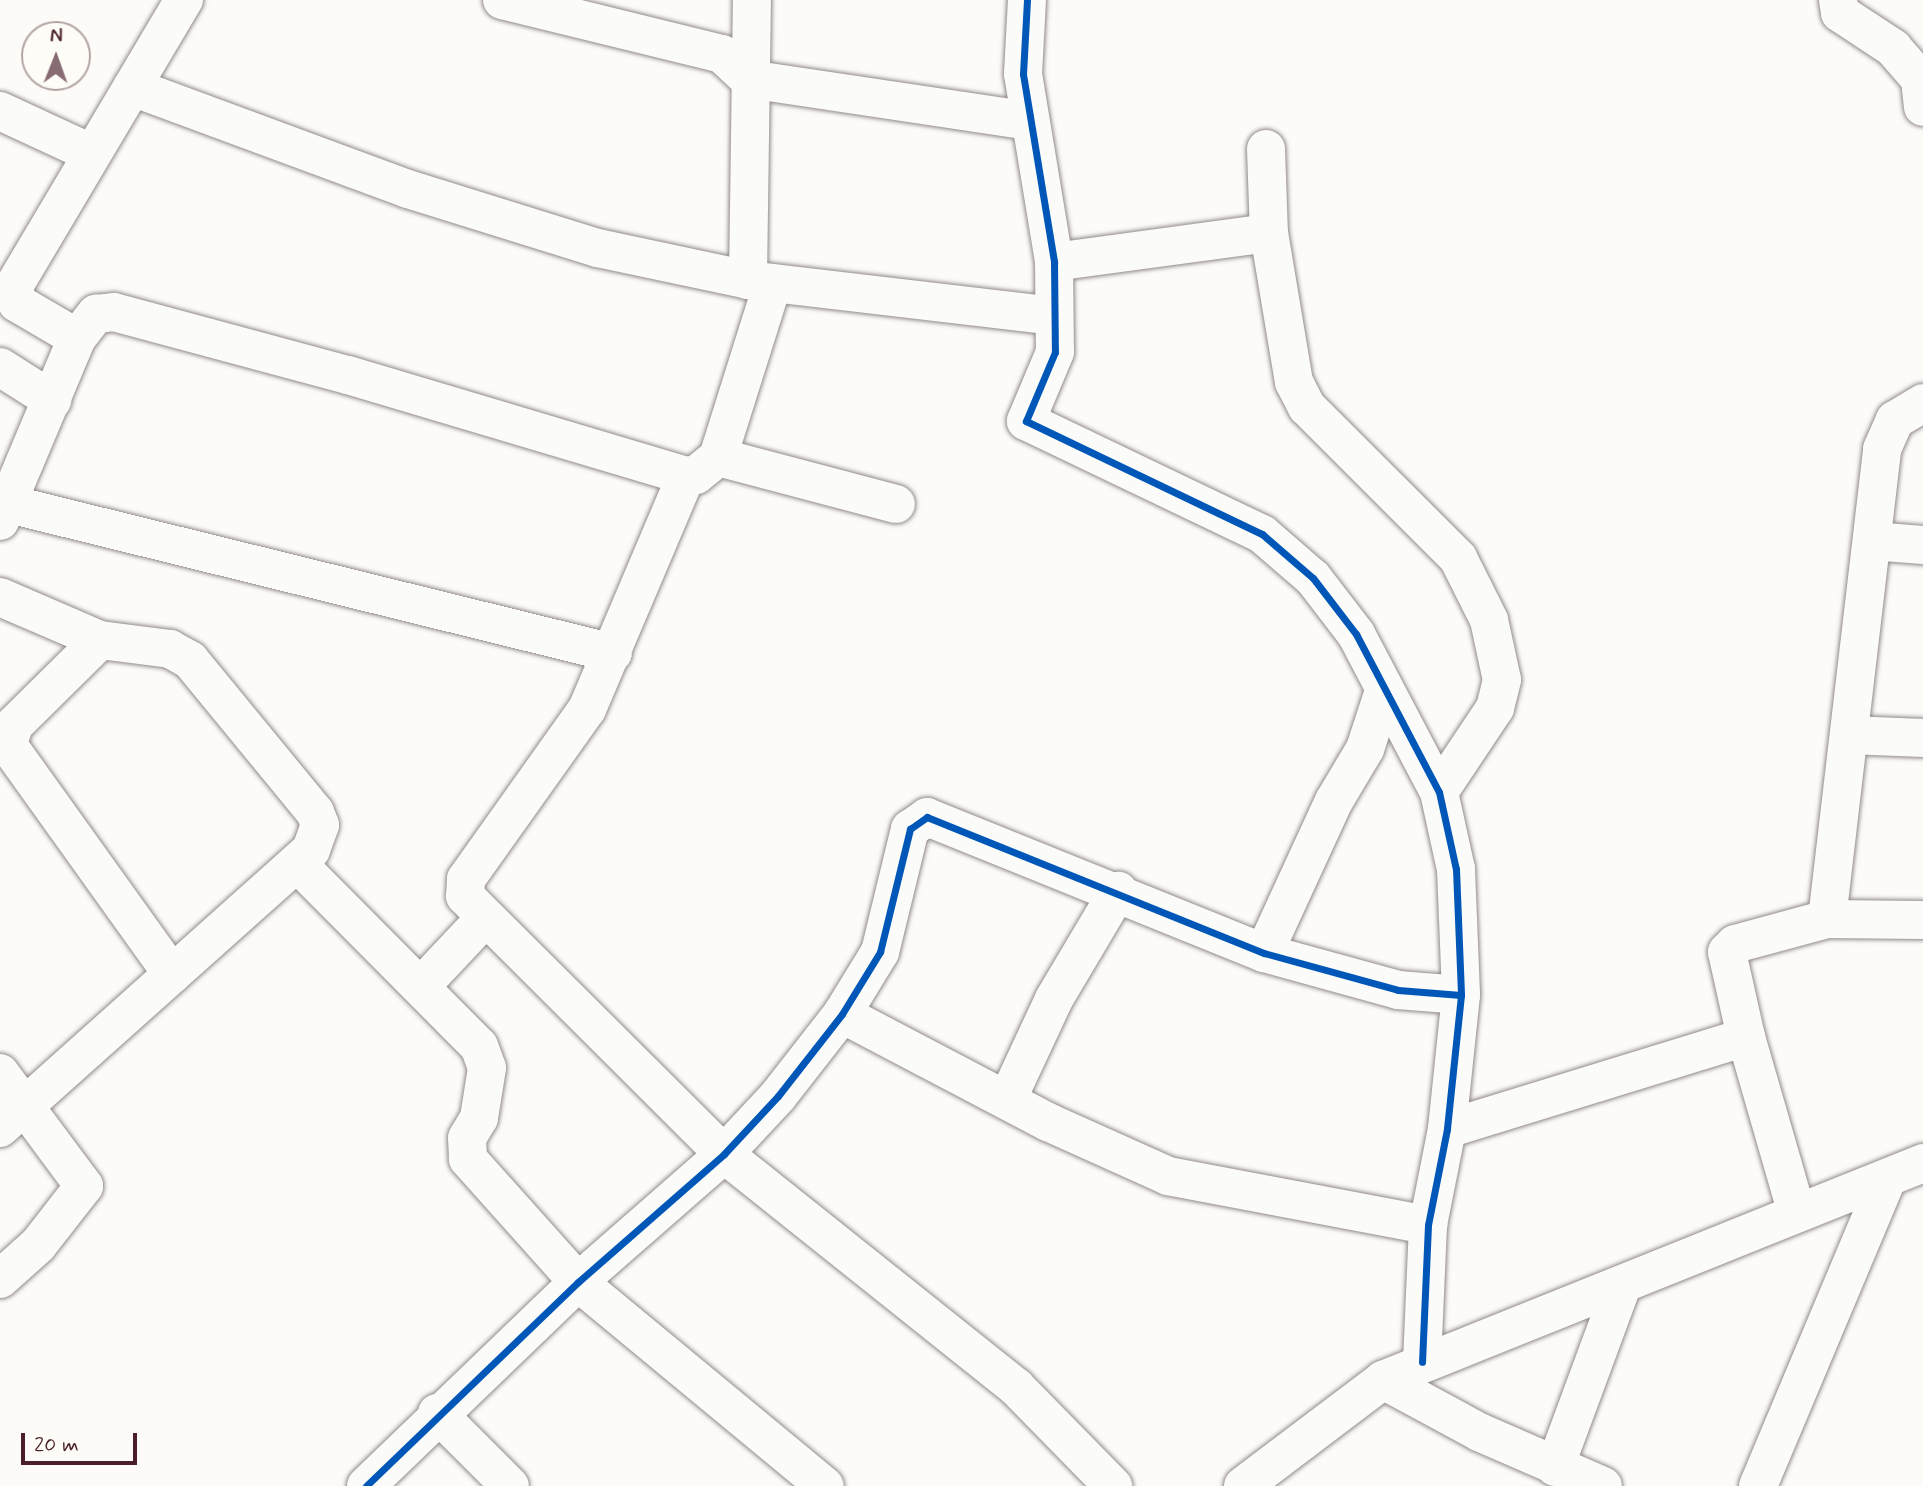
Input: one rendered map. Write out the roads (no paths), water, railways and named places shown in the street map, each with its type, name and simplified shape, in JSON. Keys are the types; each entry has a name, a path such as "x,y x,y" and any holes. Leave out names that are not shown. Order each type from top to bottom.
{"street":[{"path":"77,338 17,303 13,290 91,153 184,0"},
{"path":"502,0 722,54 749,79 1029,121"},
{"path":"613,653 4,512 77,338 96,314 114,312 348,374 685,476 696,475 718,457 760,282 749,79 752,0"},
{"path":"1027,0 1024,75 1029,121 1054,262 1054,316 1048,377 1026,421 1262,534 1313,578 1342,614 1439,792 1455,869 1461,995 1447,1129 1428,1224 1422,1362"},
{"path":"1838,0 1840,13 1893,48 1920,79 1923,104"},
{"path":"132,86 408,189 547,234 760,282 1054,316"},
{"path":"0,111 91,153"},
{"path":"1266,149 1269,233 1294,382 1307,407 1458,558 1489,620 1502,680 1494,708 1439,792"},
{"path":"1054,262 1269,233"},
{"path":"0,367 52,400"},
{"path":"1828,919 1882,449 1895,420 1923,403"},
{"path":"718,457 896,503"},
{"path":"685,476 613,653 575,731 466,879 465,896 724,1154 1016,1387 1113,1486"},
{"path":"1871,541 1923,545"},
{"path":"0,597 100,640 170,649 190,660 215,685 315,812 318,836 297,863 13,1117"},
{"path":"100,640 14,725 8,745 172,974"},
{"path":"1264,953 1334,801 1365,748 1384,691"},
{"path":"1849,735 1923,738"},
{"path":"366,1486 438,1413 578,1282 724,1154 842,1014 880,953 910,829 927,817 1118,891 1264,953 1398,990 1461,995"},
{"path":"297,863 422,985 480,1046 486,1068 479,1118 467,1139 468,1159 578,1282 825,1486"},
{"path":"1007,1100 1054,999 1118,891"},
{"path":"422,985 486,917"},
{"path":"1796,1210 1746,1037 1727,952 1747,939 1828,919 1923,920"},
{"path":"842,1014 1007,1100 1168,1176 1428,1224"},
{"path":"1447,1129 1746,1037"},
{"path":"0,1073 13,1117 84,1186 38,1245 0,1279"},
{"path":"1243,1486 1383,1380 1422,1362 1622,1286 1796,1210 1887,1179 1923,1163"},
{"path":"1758,1486 1887,1179"},
{"path":"1555,1467 1622,1286"},
{"path":"1383,1380 1555,1467 1603,1486"},
{"path":"438,1413 510,1486"}]}
